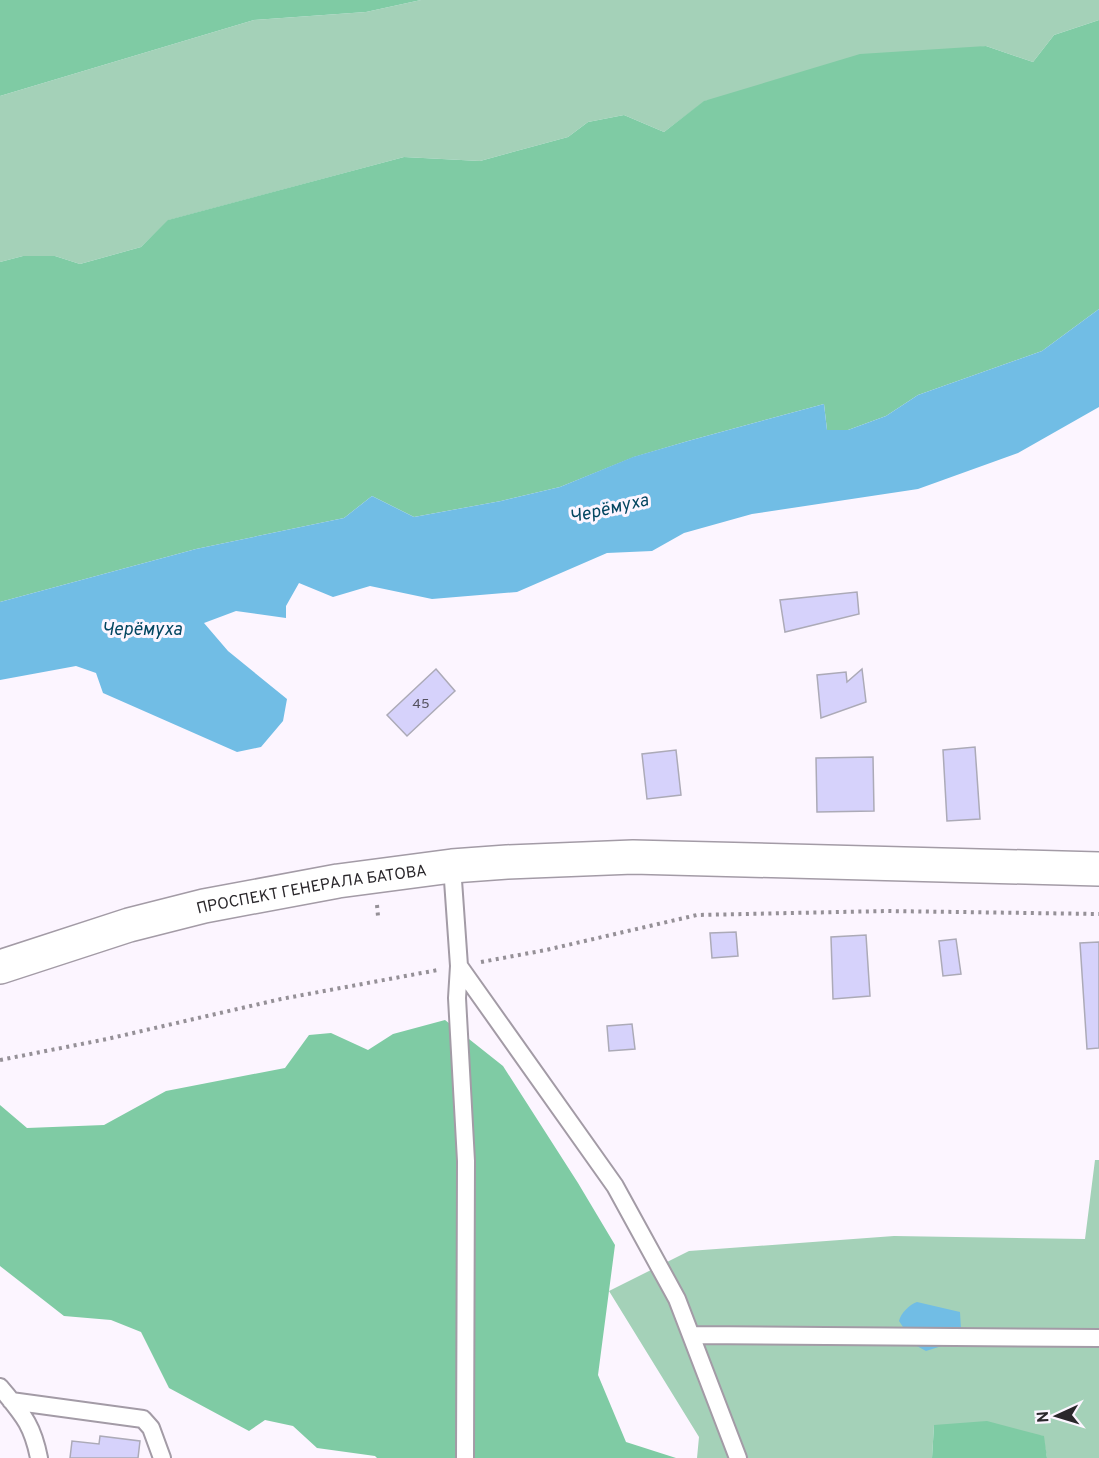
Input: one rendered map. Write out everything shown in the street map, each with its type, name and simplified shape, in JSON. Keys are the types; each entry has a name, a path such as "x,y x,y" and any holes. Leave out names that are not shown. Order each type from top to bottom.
{"main road":[{"name":"ПРОСПЕКТ ГЕНЕРАЛА БАТОВА","path":"0,967 129,925 204,906 338,881 452,866 633,857 1099,869"}],"lane":[{"path":"452,866 459,966 457,998 466,1161 465,1458"},
{"path":"459,966 615,1186 677,1299 738,1458"},
{"path":"692,1335 1099,1338"},
{"path":"0,1387 29,1422 39,1458"},
{"path":"11,1401 143,1419 151,1428 162,1458"}],"path":[{"path":"0,1059 107,1039 281,999 546,950 698,915 887,911 1099,914"}],"green space":[{"path":"0,0 421,0 366,12 254,20 0,96"},
{"path":"421,0 1099,0 1099,20 1054,35 1033,62 986,46 705,101 664,132 624,115 588,122 568,137 480,161 404,157 169,220 141,247 80,264 55,256 23,256 0,262 0,96 254,20 366,12"},
{"path":"1099,20 1099,309 1042,351 918,395 886,416 848,430 827,430 824,404 634,457 560,487 501,501 414,517 372,496 344,518 196,549 0,602 0,262 23,256 55,256 80,264 141,247 168,220 404,157 480,161 568,137 588,122 624,115 664,132 704,101 860,54 986,46 1033,62 1054,35"},
{"path":"445,1020 503,1066 615,1245 598,1375 626,1442 676,1458 377,1458 317,1448 293,1426 265,1420 249,1431 169,1388 141,1332 111,1320 64,1316 0,1266 0,1105 27,1128 104,1125 166,1091 285,1068 309,1035 331,1033 368,1050 393,1034"},
{"path":"1095,1160 1099,1160 1099,1458 1047,1458 1043,1436 934,1425 932,1458 697,1458 699,1437 609,1291 689,1251 894,1236 1085,1239"},
{"path":"987,1421 1044,1436 1047,1458 932,1458 934,1425"}],"water":[{"name":"Черёмуха","path":"1099,309 1099,407 1018,453 918,489 752,514 684,533 652,551 607,553 517,592 432,599 370,586 333,597 299,583 286,606 286,618 236,611 204,623 228,651 287,699 283,721 261,747 237,752 103,693 96,673 76,666 0,680 0,602 196,549 344,518 372,496 414,517 501,501 560,487 633,457 824,404 827,430 848,430 886,416 918,395 1042,351"},
{"path":"917,1302 960,1312 959,1337 948,1344 926,1351 915,1345 899,1321 906,1310"}],"building":[{"path":"857,592 859,614 785,632 780,600"},
{"path":"436,669 455,691 407,736 387,715"},
{"path":"862,669 866,702 821,718 817,675 846,672 847,682"},
{"path":"975,747 980,819 947,821 943,750"},
{"path":"676,750 681,795 647,799 642,754"},
{"path":"873,757 874,811 817,812 816,758"},
{"path":"736,932 738,956 712,958 710,933"},
{"path":"866,935 870,996 833,999 831,937"},
{"path":"956,939 961,974 943,976 939,941"},
{"path":"1099,942 1099,1048 1087,1049 1080,943"},
{"path":"632,1024 635,1049 609,1051 607,1026"},
{"path":"100,1436 140,1441 138,1458 70,1458 72,1441 99,1444"}]}
